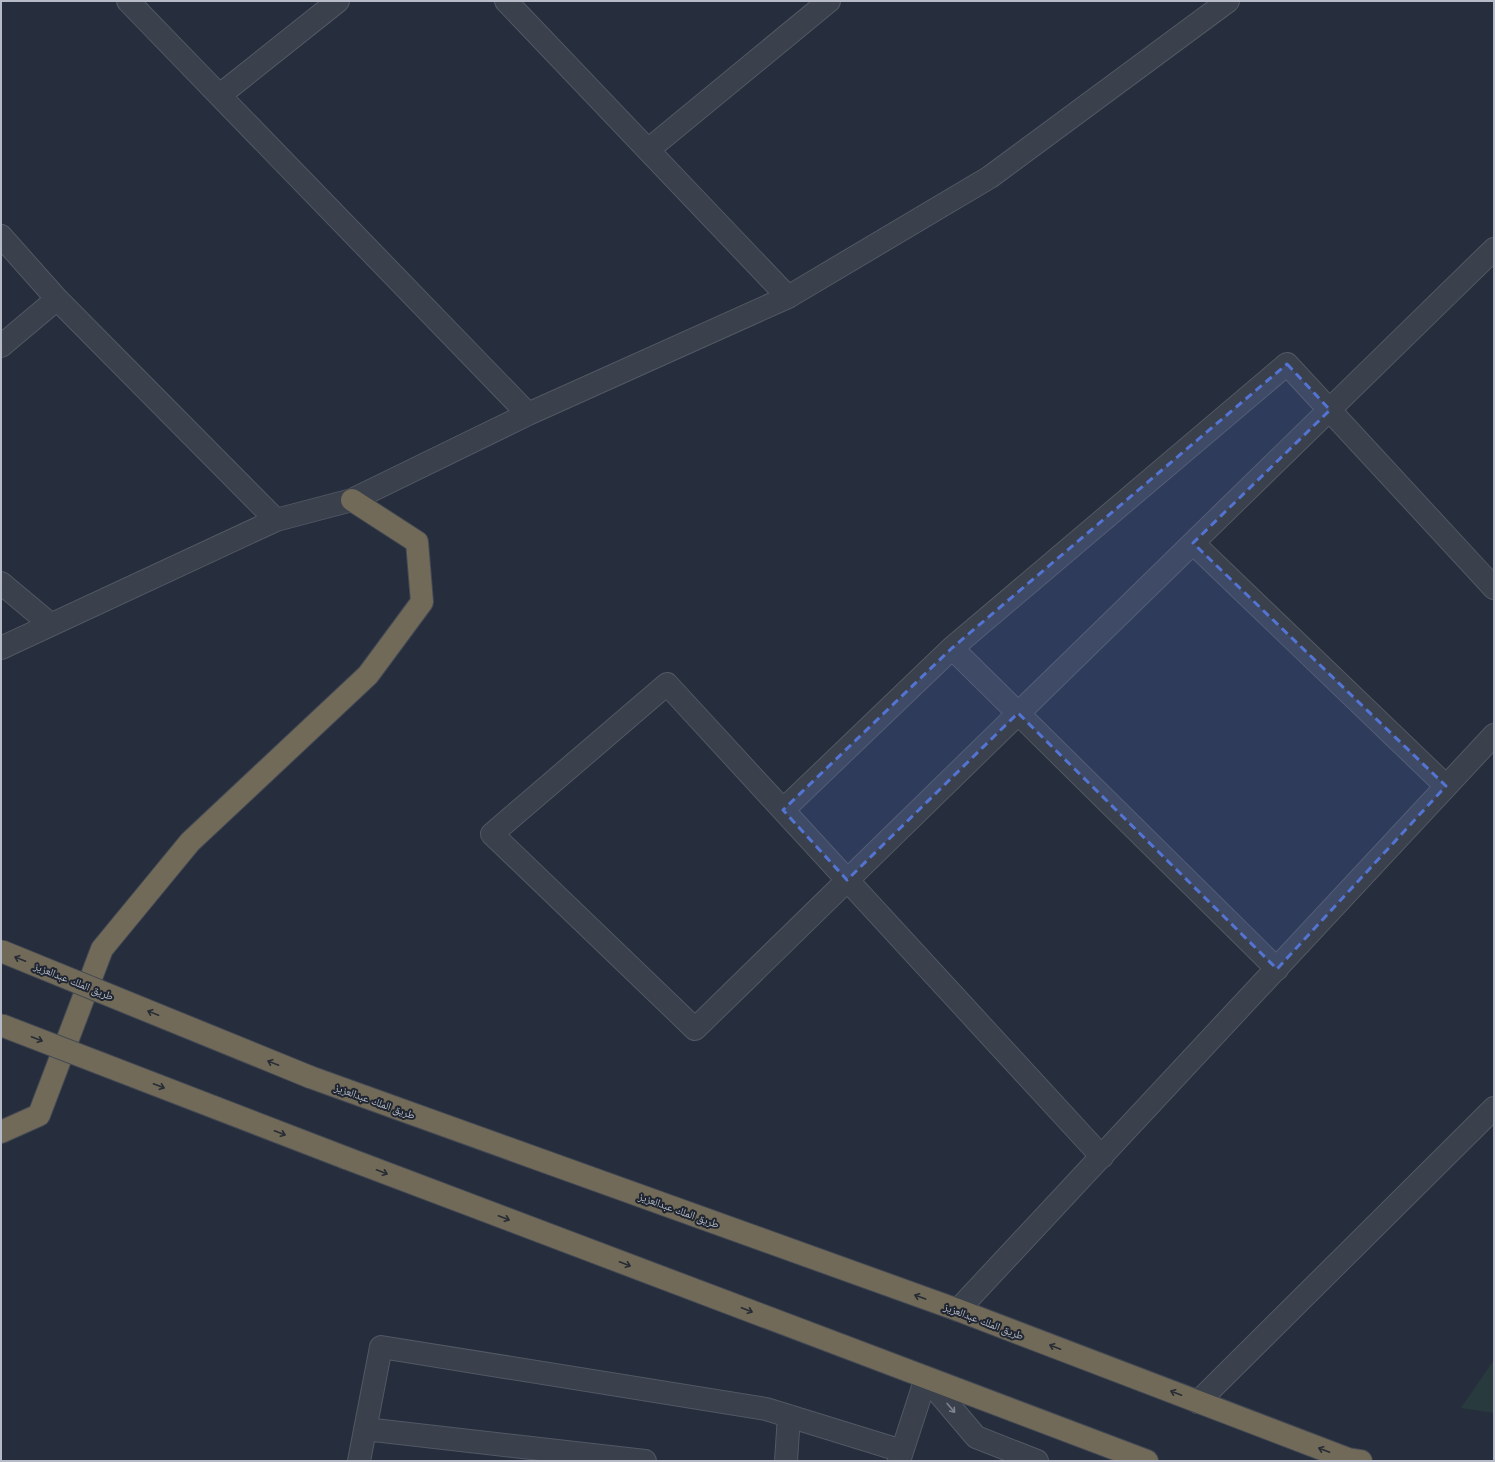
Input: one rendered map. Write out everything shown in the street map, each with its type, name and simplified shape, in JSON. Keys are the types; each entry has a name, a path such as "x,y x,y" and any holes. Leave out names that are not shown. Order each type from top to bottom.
{"highway":[{"path":"1,1132 39,1115 102,949 190,842 368,675 422,602 417,542 352,500"},
{"name":"طريق الملك عبدالعزيز","path":"1,951 310,1077 958,1310 1348,1459 1361,1461"},
{"path":"1,1025 346,1158 1147,1461"}],"street":[{"path":"128,1 528,414"},
{"path":"220,95 338,1"},
{"path":"506,1 788,297"},
{"path":"648,150 829,1"},
{"path":"1,648 276,520 352,500 528,414 788,297 990,177 1228,1"},
{"path":"1,236 57,299 276,520"},
{"path":"1102,1156 847,880 667,684 492,834 695,1029 847,880 1018,713 1330,410 1494,249"},
{"path":"1,346 57,299"},
{"path":"783,810 952,648 1287,364 1494,588"},
{"path":"1193,543 1446,786"},
{"path":"1,582 50,624"},
{"path":"952,648 1277,969"},
{"path":"958,1310 1494,735"},
{"path":"1198,1402 1494,1108"},
{"path":"359,1461 381,1347 766,1409 900,1456 926,1378"},
{"path":"926,1378 976,1437 1037,1461"},
{"path":"786,1461 789,1416"},
{"path":"365,1428 645,1461"}],"highlighted area":[{"path":"1287,364 1330,410 1193,543 1446,786 1277,969 1018,713 847,880 783,810 952,648"}],"shaded area":[{"path":"1494,1360 1494,1413 1461,1408"}]}
